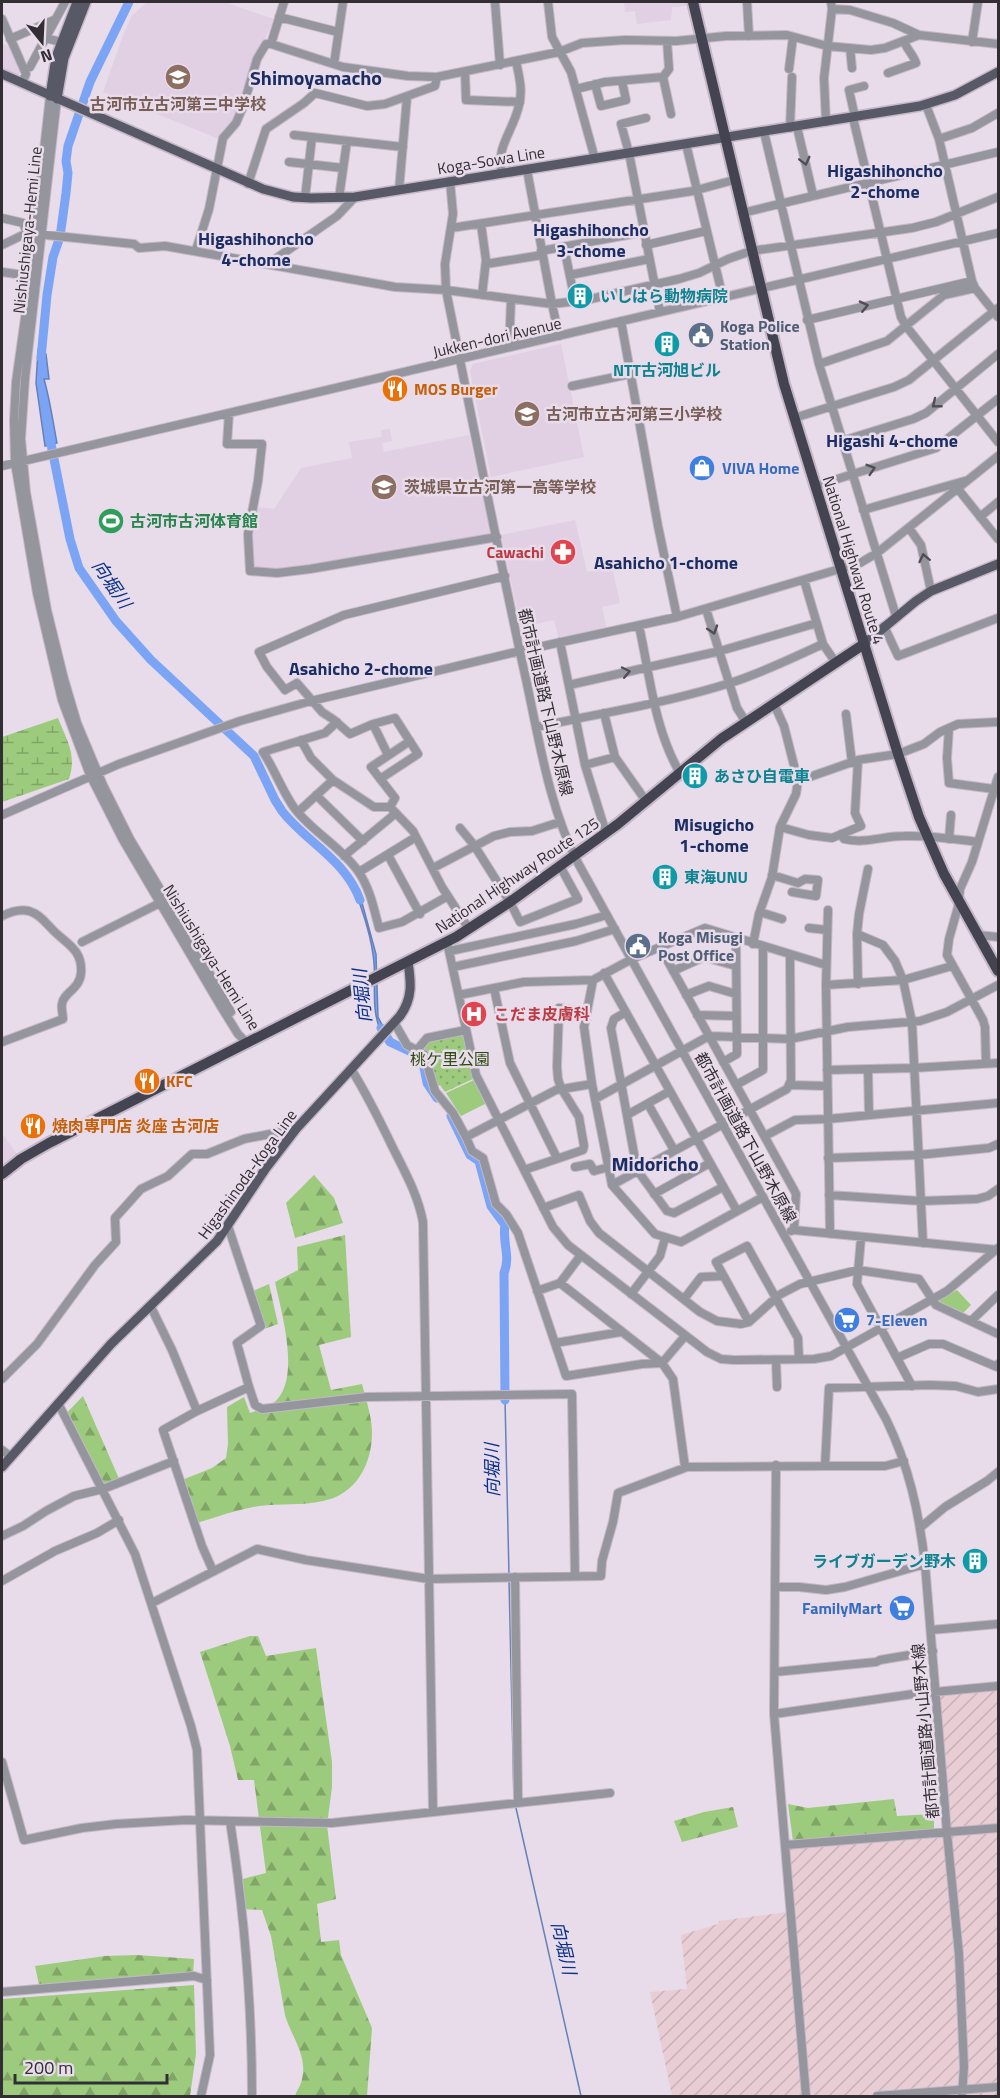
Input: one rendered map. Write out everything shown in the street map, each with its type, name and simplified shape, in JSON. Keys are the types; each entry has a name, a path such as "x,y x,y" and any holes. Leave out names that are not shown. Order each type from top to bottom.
{"highway":[{"name":"National Highway Route 4","path":"693,2 775,352 898,754 927,836 977,936 999,971"},
{"name":"National Highway Route 125","path":"2,1174 21,1159 49,1143 408,962 448,947 469,929 606,833 712,746 864,644"}],"main road":[{"name":"Nishiushigaya-Hemi Line","path":"53,98 55,64 77,2"},
{"name":"Nishiushigaya-Hemi Line","path":"53,98 64,58 86,2"},
{"name":"Koga-Sowa Line","path":"2,74 248,184 277,194 305,198 339,198 793,128 926,105 955,95 998,73"},
{"path":"864,644 896,616 931,591 999,564"},
{"name":"Higashinoda-Koga Line","path":"2,1467 111,1344 208,1252 296,1129 403,1011 409,1000 411,985 408,962"}],"street":[{"path":"30,67 64,2"},
{"path":"272,44 284,2"},
{"path":"334,64 342,2"},
{"path":"495,2 500,65"},
{"path":"548,2 552,37 571,72 594,159"},
{"path":"747,2 749,36"},
{"path":"972,42 978,2"},
{"path":"826,122 824,78 832,5 893,23 919,35 999,44"},
{"path":"279,17 338,32"},
{"path":"2,19 26,74 22,83"},
{"path":"2,42 12,42 54,20"},
{"path":"196,250 209,209 223,138 236,123 257,59 266,44 343,67 408,76 437,77 559,52 582,43 749,36 793,37 827,46 871,50 885,48 919,35"},
{"path":"793,37 791,73 793,128 813,195"},
{"path":"45,38 61,42"},
{"path":"576,89 596,84 663,77 669,69 667,41"},
{"path":"888,73 916,63 904,41"},
{"path":"850,48 852,68"},
{"path":"502,173 500,155 512,129 520,102 521,92 516,61"},
{"path":"465,72 466,100 520,102"},
{"path":"248,184 266,129 315,93 368,106 385,104 435,86 437,77"},
{"path":"663,77 671,114"},
{"path":"596,84 601,106 626,100 622,81"},
{"path":"864,86 849,90 896,299 906,326 999,442"},
{"path":"399,190 407,97"},
{"name":"Nishiushigaya-Hemi Line","path":"18,462 38,235 53,98"},
{"path":"794,418 894,387 909,380 997,313 974,284 939,139 926,105"},
{"path":"939,139 972,128 999,113"},
{"path":"646,118 621,124 629,153 660,312"},
{"path":"764,132 807,320 896,616"},
{"path":"294,135 403,147"},
{"path":"305,198 312,137"},
{"path":"339,198 347,141"},
{"path":"686,144 723,298"},
{"path":"742,213 999,152"},
{"path":"289,162 343,168"},
{"path":"527,170 559,336"},
{"path":"451,228 696,190 734,180"},
{"name":"都市計画道路下山野木原線","path":"450,181 453,206 445,264 446,290 520,651 560,822 574,856 862,1375"},
{"path":"268,264 337,216 355,197"},
{"path":"2,245 38,235 134,244 139,248 165,246 395,287 446,290 552,304 575,302 654,285 699,273 751,251 925,225 999,197"},
{"path":"2,218 23,223 38,235"},
{"path":"481,224 486,264 482,295"},
{"path":"486,264 643,231"},
{"path":"646,245 706,231"},
{"name":"Jukken-dori Avenue","path":"2,466 999,233"},
{"name":"Nishiushigaya-Hemi Line","path":"38,235 30,276 16,382 14,420 37,593 57,682 70,724 123,840 199,954 247,1043"},
{"path":"564,247 575,302"},
{"path":"570,275 648,259"},
{"path":"2,272 30,276"},
{"path":"807,320 974,284"},
{"path":"819,364 887,341 944,296 974,284"},
{"path":"510,299 510,325 515,346"},
{"path":"621,321 677,617"},
{"path":"842,441 920,416 999,354"},
{"path":"572,386 630,374"},
{"path":"815,486 936,448 999,399"},
{"path":"229,413 227,444 262,444 248,534 250,572 277,573 310,569 497,537"},
{"path":"2,814 159,748 231,724 311,701 520,651 677,617 841,569 866,560 877,553 999,456"},
{"path":"864,510 969,479"},
{"path":"958,489 999,539"},
{"path":"980,517 999,502"},
{"path":"909,528 921,545 931,591"},
{"path":"380,779 418,754 395,718 350,734 322,712 297,683 285,690 267,667 259,652 344,615 505,576"},
{"path":"804,580 823,644 836,663"},
{"path":"706,609 737,708 746,722"},
{"path":"884,626 898,656 999,618"},
{"path":"569,685 720,651 817,623"},
{"path":"639,626 663,737 680,773"},
{"path":"560,642 585,765 606,833"},
{"path":"537,727 729,684 776,666 823,644"},
{"path":"753,944 772,875 780,827 796,794 798,781 784,726 774,704"},
{"path":"604,713 615,757 646,801"},
{"path":"780,827 832,838 861,826 855,813 855,761 846,714"},
{"path":"337,722 325,733 263,752 283,790 298,812 359,872 369,892 379,928 420,914 448,896"},
{"path":"798,781 855,761 898,754 924,744 958,724 999,722"},
{"path":"373,724 388,755"},
{"path":"949,728 947,758 949,783 994,789"},
{"path":"301,740 311,758 333,780 374,807 393,810 416,837 469,929"},
{"path":"344,856 363,841 393,810 396,798 371,767 410,741"},
{"path":"585,765 615,757"},
{"path":"986,1063 985,1027 947,955 960,889 999,777"},
{"path":"298,812 333,780"},
{"path":"316,795 363,841"},
{"path":"949,839 951,815"},
{"path":"433,868 494,836 510,832 532,831 560,822"},
{"path":"460,828 474,845 520,922 578,899 560,866"},
{"path":"841,834 844,839 863,842 902,836 927,836 978,842"},
{"path":"359,872 416,837"},
{"path":"388,855 420,914"},
{"path":"858,984 857,934 868,869"},
{"path":"772,875 798,883 805,879 818,880 816,896 792,892"},
{"path":"82,942 163,901"},
{"path":"2,916 22,910 37,914 52,930 72,944 79,958 81,972 80,982 64,999 63,1018 2,1042"},
{"path":"828,910 826,1032 830,1234"},
{"path":"760,912 782,919"},
{"path":"607,915 576,924 448,947 476,1075 543,1208 563,1239 581,1255 699,1347 722,1359 776,1360 823,1358 847,1348 932,1300 962,1280 998,1249"},
{"path":"459,995 524,982 593,980 632,959 705,928 826,965"},
{"path":"809,928 827,930"},
{"path":"453,967 576,941 615,929"},
{"path":"857,934 883,945 895,961 903,980 912,1022 923,1243"},
{"path":"977,936 999,937"},
{"path":"723,1062 737,1054 736,939"},
{"path":"660,947 796,1194 794,1230"},
{"path":"736,1084 763,1070 763,947"},
{"path":"612,1185 788,1089 790,1085 790,955"},
{"path":"673,971 704,957 736,966"},
{"path":"826,985 903,980 952,966"},
{"path":"604,973 737,1211"},
{"path":"593,980 584,1027 592,1084 612,1185 655,1234 681,1242 763,1197"},
{"path":"595,1099 709,1036 790,1039 854,1026 912,1022 937,1016 999,985"},
{"path":"686,995 709,986 736,994"},
{"path":"494,988 510,1063 557,1158"},
{"path":"524,1170 583,1150 579,1117 561,1088 557,1067 559,1008 587,1012"},
{"path":"626,1012 614,1019 611,1028 638,1170 667,1211 674,1213 723,1186"},
{"path":"697,1015 736,1016"},
{"path":"392,1024 404,1043 424,1054 434,1088 453,1113 472,1151 483,1158 496,1204 506,1214 518,1233 566,1376 662,1363 685,1336"},
{"path":"417,1050 427,1038 466,1030"},
{"path":"827,1070 999,1063"},
{"path":"351,1069 364,1089 394,1151 421,1210 423,1222 433,1812"},
{"path":"868,1069 869,1115"},
{"path":"466,1137 561,1088 592,1084"},
{"path":"790,1085 827,1086"},
{"path":"627,1115 670,1091"},
{"path":"765,1136 795,1120 828,1119 999,1102"},
{"path":"648,1104 674,1150"},
{"path":"2,1379 37,1344 94,1265 116,1242 115,1218 141,1189 168,1176 192,1154 207,1154 244,1139 296,1129"},
{"path":"828,1158 918,1155 989,1148 999,1144"},
{"path":"654,1194 710,1163"},
{"path":"575,1167 590,1164 594,1170 609,1167"},
{"path":"829,1195 921,1201 977,1199 988,1196 999,1189"},
{"path":"543,1208 579,1195 593,1226 700,1312 717,1321 741,1324 749,1322 776,1297 800,1284 858,1270 919,1279 932,1300 943,1309 999,1334"},
{"path":"228,1226 261,1326 237,1343 255,1406 262,1409 367,1397 572,1394 575,1576"},
{"path":"784,1235 794,1230 998,1249"},
{"path":"631,1294 660,1256 665,1238"},
{"path":"861,1238 857,1284 912,1386"},
{"path":"749,1322 716,1262 747,1246 798,1338 799,1359"},
{"path":"537,1291 560,1283 581,1255"},
{"path":"684,1299 702,1277 723,1276"},
{"path":"560,1283 662,1363 673,1379 685,1467"},
{"path":"971,1322 999,1295"},
{"path":"151,1307 172,1350 197,1411"},
{"path":"555,1343 621,1332"},
{"path":"897,1358 929,1344 943,1344 997,1367 999,1364"},
{"path":"776,1360 777,1387"},
{"name":"都市計画道路小山野木線","path":"862,1375 896,1439 921,1527 959,1954 963,2093"},
{"path":"825,1466 829,1388 956,1386 978,1392 999,1389"},
{"path":"213,1571 201,1546 163,1428 249,1387"},
{"path":"58,1403 135,1554 197,1750 210,2055 201,2097"},
{"path":"2,1449 10,1456"},
{"path":"2,1536 74,1496 103,1489 174,1461"},
{"path":"152,1603 257,1549 306,1560 429,1579 601,1576 602,1560 611,1532 618,1493 685,1467 885,1466 904,1461"},
{"path":"776,1465 774,1714 807,2097"},
{"path":"921,1527 945,1506 999,1472"},
{"path":"2,1581 55,1551 97,1533 119,1520"},
{"path":"775,1587 826,1590 845,1587 925,1564"},
{"path":"515,1577 518,1802"},
{"path":"931,1630 999,1624"},
{"path":"775,1672 876,1662 933,1651"},
{"path":"774,1714 936,1691 999,1686"},
{"path":"2,1762 24,1840 82,1828 128,1823 200,1820 332,1823 610,1793"},
{"path":"230,1821 242,1912 252,2097"},
{"path":"786,1845 999,1828"},
{"path":"2,1992 194,1976 207,1980"},
{"path":"877,2097 963,2093 999,2087"}],"shaded area":[{"name":"古河市立古河第三中学校","path":"147,2 224,2 274,19 252,63 233,121 222,131 219,139 103,92 132,16"},
{"path":"624,2 686,2 687,6 672,7 671,20 637,24 635,11 625,12"},
{"path":"2,44 12,48 21,72 17,75 2,68"},
{"name":"古河市立古河第三小学校","path":"561,344 584,457 491,477 470,371 473,364"},
{"name":"茨城県立古河第一高等学校","path":"390,429 392,441 382,443 384,452 469,435 492,536 284,571 254,568 253,530 257,507 274,509 301,468 352,458 349,442 382,437 381,430"},
{"path":"575,520 587,572 612,567 620,603 602,607 607,630 559,639 554,620 521,627 501,535"},
{"path":"2,1136 17,1154 2,1166"},
{"path":"998,1686 998,2096 672,2096 650,1992 687,1989 681,1935 718,1924 719,1921 794,1911 789,1847 949,1834 939,1691"}],"green space":[{"path":"58,718 68,741 71,755 69,779 2,802 2,737"},
{"name":"桃ケ里公園","path":"465,1032 475,1078 445,1092 440,1085 436,1087 420,1049 428,1040"},
{"path":"474,1080 487,1103 461,1116 446,1093"},
{"path":"314,1175 334,1198 343,1223 295,1238 286,1203"},
{"path":"345,1235 351,1337 319,1345 331,1390 362,1384 372,1433 369,1456 360,1477 353,1485 334,1498 307,1503 251,1507 197,1523 182,1480 212,1468 226,1458 227,1407 244,1397 250,1413 267,1407 281,1394 286,1380 288,1364 285,1328 275,1282 298,1270 297,1247"},
{"path":"269,1284 278,1324 264,1329 253,1291"},
{"path":"957,1290 971,1305 963,1313 943,1306 939,1300"},
{"path":"83,1396 120,1481 103,1489 77,1437 61,1419"},
{"path":"250,1636 258,1636 266,1656 316,1648 332,1762 332,1787 327,1825 336,1899 317,1904 321,1942 339,1940 341,1955 372,2028 367,2096 295,2096 302,2079 303,2062 285,2015 271,1936 262,1910 242,1909 239,1880 266,1873 254,1780 238,1780 230,1746 200,1652"},
{"path":"894,1799 897,1816 934,1814 934,1829 793,1841 788,1804 808,1808"},
{"path":"733,1807 738,1827 682,1842 674,1821 704,1812"},
{"path":"137,1955 194,1959 193,1975 39,1985 35,1966 105,1956"},
{"path":"194,1985 196,2054 190,2096 2,2096 2,1999"}],"water":[{"path":"41,348 46,354 49,379 44,379 57,443 45,446 36,383 38,350"},
{"path":"358,888 376,954 378,1017 387,1034 384,1037 375,1010 373,954 367,926 355,890"}],"waterway":[{"name":"向堀川","path":"41,358 47,295 53,257 60,237 66,193 68,146 90,82 129,2"},
{"name":"向堀川","path":"49,434 70,539 79,568 116,621 151,660 254,756 282,811 345,873 360,900"},
{"name":"向堀川","path":"381,1028 390,1042 422,1057 427,1083 437,1098"},
{"name":"向堀川","path":"451,1116 470,1155 479,1161 491,1206 505,1225 507,1261 504,1273 505,1400"},
{"name":"向堀川","path":"505,1400 509,1575"},
{"name":"向堀川","path":"509,1580 514,1800"},
{"name":"向堀川","path":"516,1808 581,2096"}],"place":[{"name":"古河市立古河第三中学校","path":"178,77"},
{"name":"いしはら動物病院","path":"580,296"},
{"name":"Koga Police Station","path":"701,335"},
{"name":"NTT古河旭ビル","path":"667,344"},
{"name":"MOS Burger","path":"395,389"},
{"name":"古河市立古河第三小学校","path":"527,414"},
{"name":"VIVA Home","path":"702,468"},
{"name":"茨城県立古河第一高等学校","path":"384,487"},
{"name":"古河市古河体育館","path":"111,521"},
{"name":"Cawachi","path":"563,552"},
{"name":"あさひ自電車","path":"695,776"},
{"name":"東海UNU","path":"665,877"},
{"name":"Koga Misugi Post Office","path":"638,946"},
{"name":"こだま皮膚科","path":"474,1014"},
{"name":"KFC","path":"147,1081"},
{"name":"焼肉専門店 炎座 古河店","path":"33,1126"},
{"name":"7-Eleven","path":"847,1320"},
{"name":"ライブガーデン野木","path":"975,1561"},
{"name":"FamilyMart","path":"902,1608"}],"district":[{"name":"Shimoyamacho","path":"316,77"},
{"name":"Higashihoncho 2-chome","path":"885,180"},
{"name":"Higashihoncho 3-chome","path":"591,239"},
{"name":"Higashihoncho 4-chome","path":"256,248"},
{"name":"Higashi 4-chome","path":"892,440"},
{"name":"Asahicho 1-chome","path":"666,562"},
{"name":"Asahicho 2-chome","path":"361,668"},
{"name":"Misugicho 1-chome","path":"714,834"},
{"name":"Midoricho","path":"655,1163"}]}
